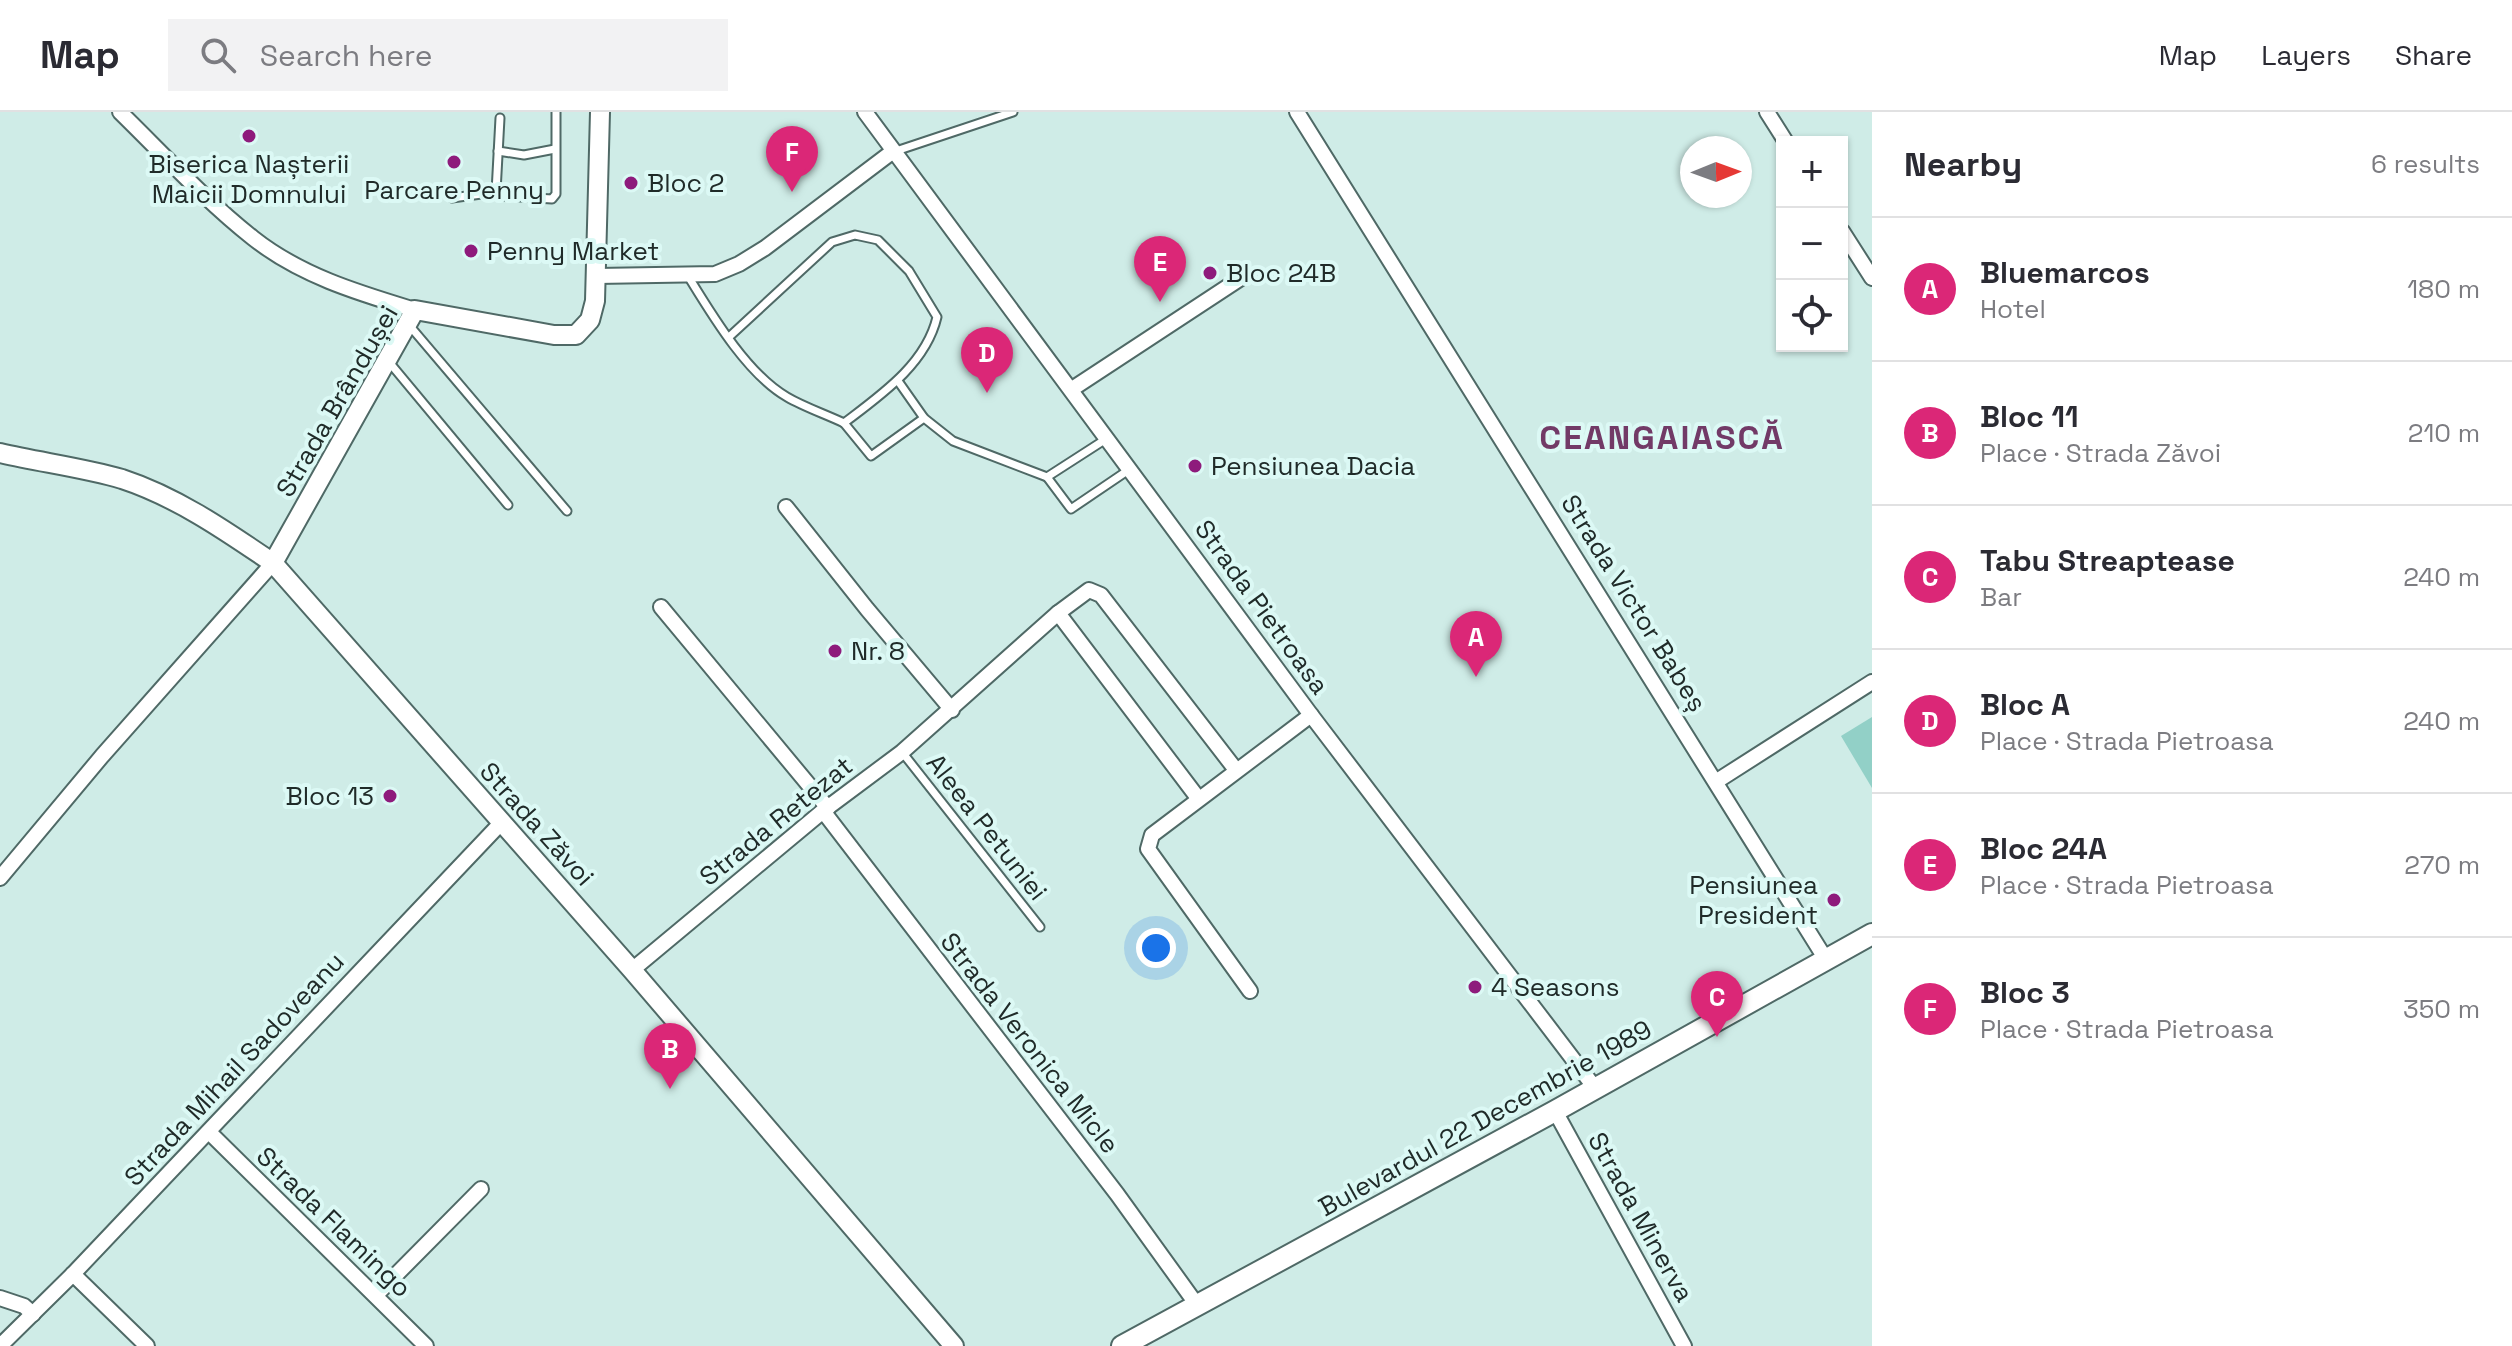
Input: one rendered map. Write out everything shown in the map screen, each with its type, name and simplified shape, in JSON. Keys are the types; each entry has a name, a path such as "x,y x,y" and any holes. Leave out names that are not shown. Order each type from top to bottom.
{"main road":[{"name":"Bulevardul 22 Decembrie 1989","path":"1122,1346 1555,1111 1872,934"}],"street":[{"path":"120,112 254,239 319,277 411,317"},
{"name":"Strada Brândușei","path":"273,563 411,317 554,335 576,335 590,320 597,276 600,112"},
{"name":"Strada Pietroasa","path":"865,112 1311,715 1595,1088"},
{"name":"Strada Victor Babeș","path":"1297,112 1825,958"},
{"path":"1767,112 1782,136"},
{"path":"597,276 715,274 739,264 765,248 892,152"},
{"path":"1848,240 1872,278"},
{"path":"1072,389 1241,278"},
{"name":"Strada Zăvoi","path":"0,453 132,483 166,497 211,522 273,563 632,970 954,1346"},
{"path":"786,507 952,710"},
{"path":"0,878 102,756 273,563"},
{"name":"Strada Retezat","path":"632,970 825,810 902,752 1058,613 1089,590 1101,595 1236,770"},
{"name":"Strada Veronica Micle","path":"661,607 825,810 1117,1194 1197,1305"},
{"path":"1058,613 1198,798"},
{"path":"1717,781 1872,682"},
{"path":"1250,991 1148,849 1152,835 1311,715"},
{"name":"Strada Mihail Sadoveanu","path":"0,1346 73,1274 501,823"},
{"name":"Strada Minerva","path":"1555,1111 1684,1346"},
{"name":"Strada Flamingo","path":"209,1132 426,1346"},
{"path":"376,1295 481,1189"},
{"path":"73,1274 147,1346"},
{"path":"0,1298 24,1306 33,1314"}],"lane":[{"path":"452,198 496,192 503,196 555,197 556,112"},
{"path":"892,152 1013,112"},
{"path":"496,192 500,118"},
{"path":"498,151 524,155 555,149"},
{"path":"729,337 832,242 855,235 878,240 909,271 937,317 934,333 898,381 844,423"},
{"path":"688,276 729,337 759,374 785,396 844,423 871,456 924,418"},
{"path":"411,317 567,511"},
{"path":"387,360 508,505"},
{"path":"898,381 924,418 953,441 1047,477 1071,509 1130,469"},
{"path":"1047,477 1107,438"},
{"name":"Aleea Petuniei","path":"902,752 1040,927"}],"shaded area":[{"path":"1872,717 1872,788 1841,736"}],"place":[{"name":"Biserica Nașterii Maicii Domnului","path":"249,136"},
{"name":"Parcare Penny","path":"454,162"},
{"name":"Bloc 2","path":"631,183"},
{"name":"Bloc 3","path":"792,192"},
{"name":"Penny Market","path":"471,251"},
{"name":"Bloc 24B","path":"1210,273"},
{"name":"Bloc 24A","path":"1160,302"},
{"name":"Bloc A","path":"987,393"},
{"name":"Pensiunea Dacia","path":"1195,466"},
{"name":"Nr. 8","path":"835,651"},
{"name":"Bluemarcos","path":"1476,677"},
{"name":"Bloc 13","path":"390,796"},
{"name":"Pensiunea President","path":"1834,900"},
{"name":"4 Seasons","path":"1475,987"},
{"name":"Tabu Streaptease","path":"1717,1037"},
{"name":"Bloc 11","path":"670,1089"}],"district":[{"name":"CEANGAIASCĂ","path":"1662,437"}]}
